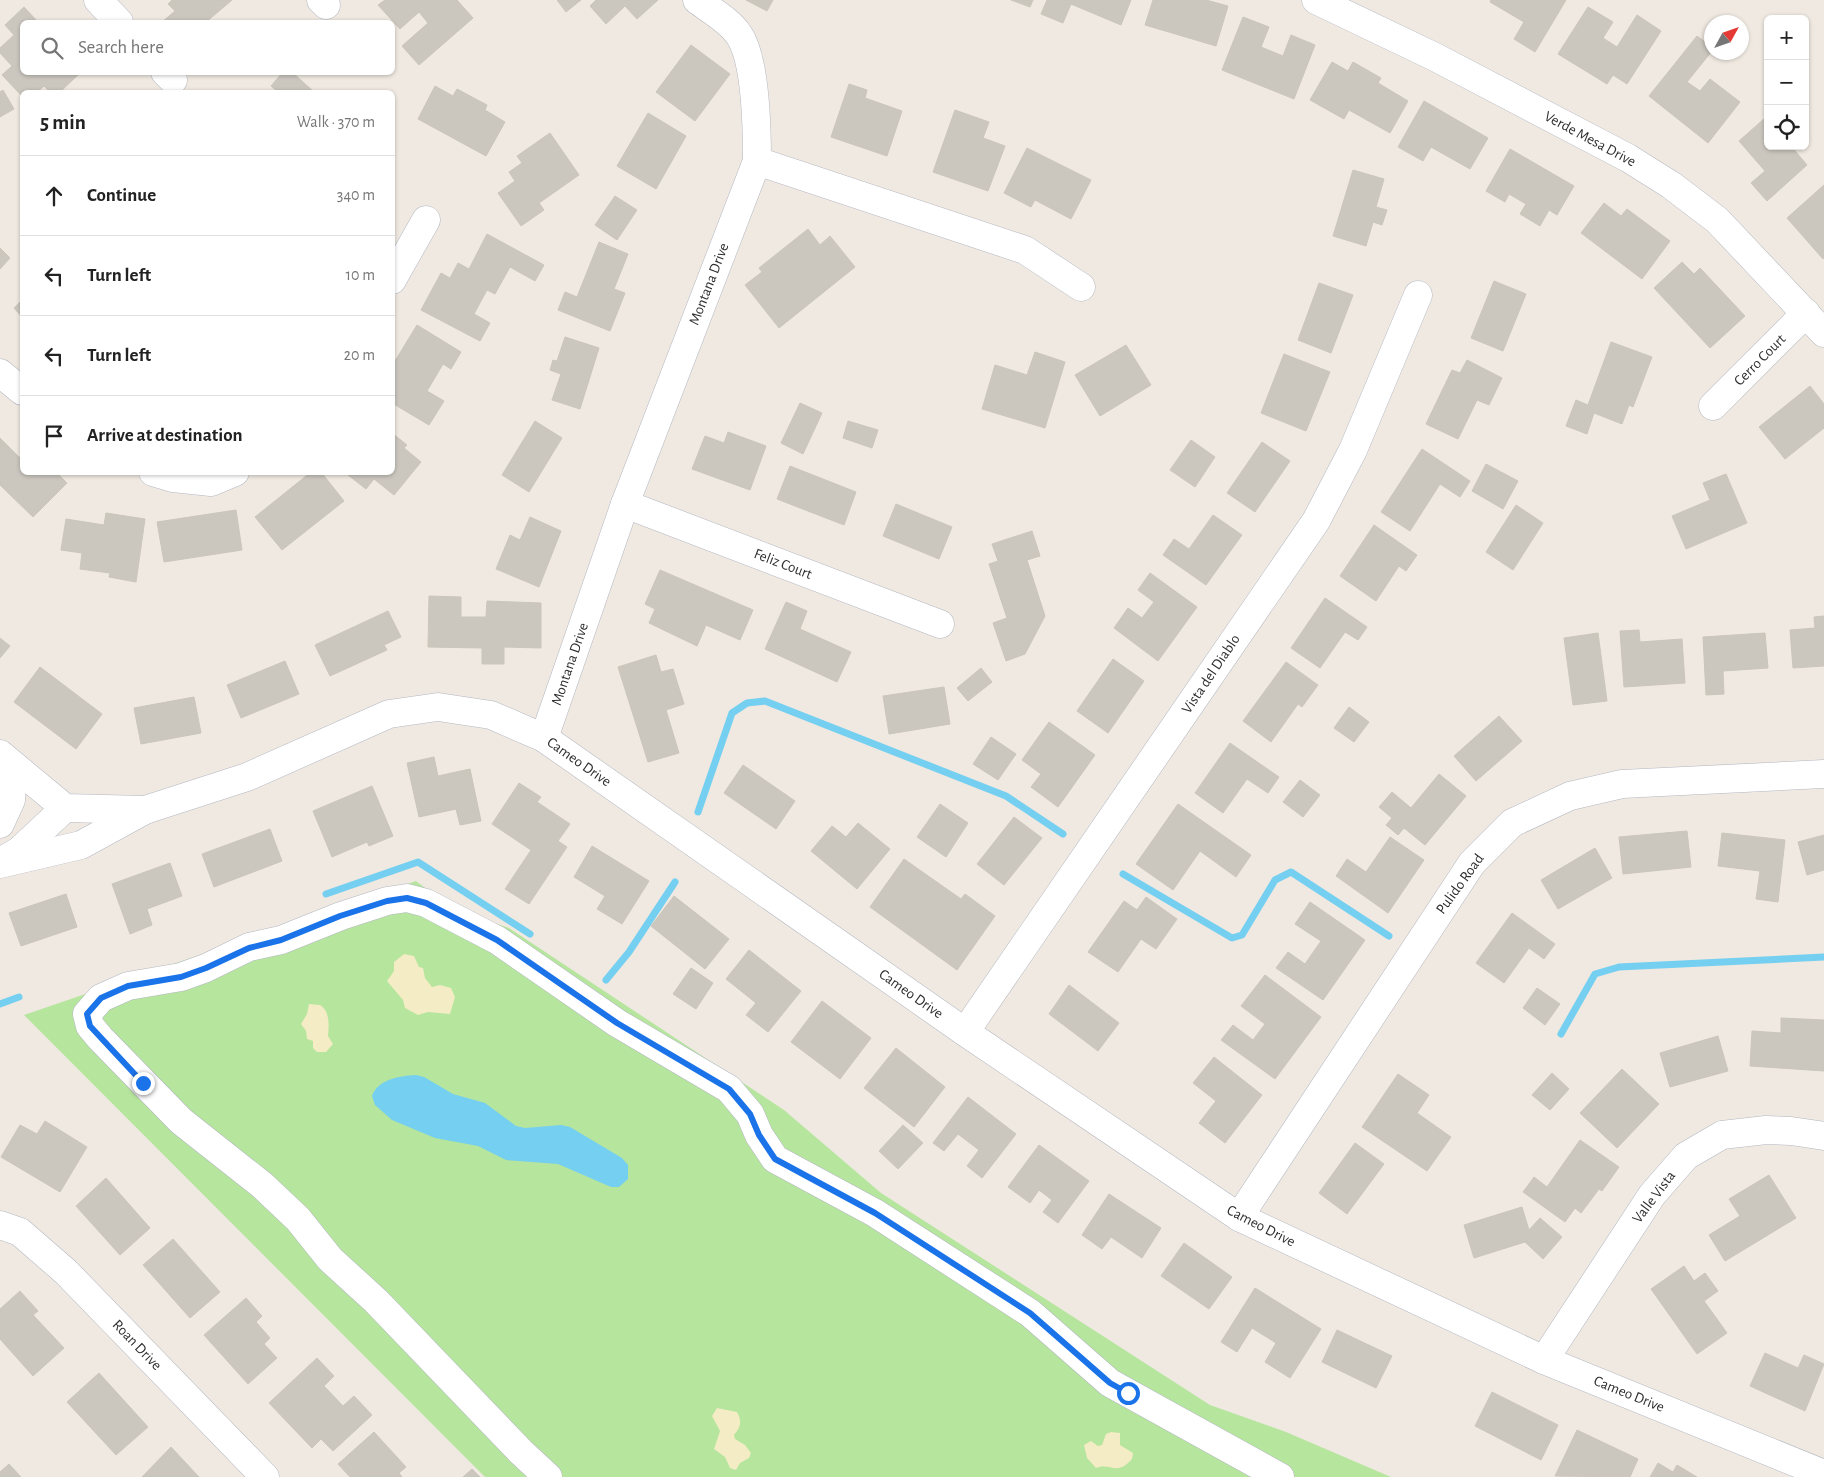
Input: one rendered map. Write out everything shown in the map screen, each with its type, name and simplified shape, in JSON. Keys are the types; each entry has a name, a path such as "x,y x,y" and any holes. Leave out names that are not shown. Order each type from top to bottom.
{"street":[{"path":"98,0 117,20"},
{"path":"697,0 739,34 747,56 757,116 757,161 1025,250 1081,286"},
{"name":"Verde Mesa Drive","path":"1316,0 1435,57 1636,162 1671,185 1717,220 1824,333"},
{"name":"Montana Drive","path":"544,738 626,504 757,161"},
{"path":"395,275 426,220"},
{"name":"Vista del Diablo","path":"965,1032 1316,521 1353,450 1418,295"},
{"name":"Cerro Court","path":"1713,406 1806,313"},
{"path":"0,373 20,389"},
{"path":"163,475 173,478 211,482 228,475"},
{"name":"Feliz Court","path":"626,504 940,624"},
{"name":"Cameo Drive","path":"64,808 145,810 247,777 389,714 438,707 491,715 544,738 965,1032 1240,1218 1544,1360 1824,1474"},
{"path":"0,863 19,852 64,808 7,760"},
{"path":"0,824 11,800 7,760"},
{"name":"Pulido Road","path":"1240,1218 1472,863 1512,823 1570,796 1622,784 1824,774"},
{"path":"0,863 82,845 145,810"},
{"path":"548,1477 514,1445 376,1301 330,1259 298,1219 262,1185 181,1120 100,1038 90,1026 87,1014 101,998 128,986 181,977 206,968 249,948 281,940 387,901 407,898 426,903 497,940 617,1023 729,1089 750,1114 759,1135 775,1159 875,1213 1030,1313 1110,1383 1280,1477"},
{"name":"Valle Vista","path":"1544,1360 1652,1195 1686,1156 1722,1135 1782,1130 1824,1136"},
{"name":"Roan Drive","path":"0,1225 20,1232 66,1272 265,1477"}],"green space":[{"path":"416,881 452,908 509,928 784,1110 881,1193 1210,1405 1286,1432 1391,1477 485,1477 24,1015"}],"sand":[{"path":"404,954 414,956 419,967 423,968 425,978 432,987 440,985 451,988 455,997 450,1014 428,1012 418,1015 405,1008 403,1000 387,981 394,971 394,962"},
{"path":"309,1004 320,1005 326,1011 329,1023 328,1036 333,1044 326,1052 317,1052 313,1048 313,1041 307,1039 306,1031 301,1024 307,1014"},
{"path":"717,1408 737,1412 740,1424 734,1435 735,1439 745,1445 751,1453 749,1458 740,1463 736,1470 730,1468 725,1457 714,1449 720,1431 712,1416"},
{"path":"1111,1432 1120,1433 1120,1445 1133,1453 1132,1459 1118,1468 1096,1468 1087,1458 1084,1445 1091,1441 1098,1446 1102,1445 1106,1434"}],"water":[{"path":"416,1075 424,1077 453,1094 485,1103 516,1126 525,1128 561,1125 570,1127 622,1158 628,1165 628,1179 619,1187 611,1187 558,1164 506,1160 478,1146 435,1138 392,1120 375,1105 372,1096 375,1090 384,1082 403,1076"}],"building":[{"path":"172,0 232,0 208,20 164,20 175,11 168,4"},
{"path":"385,0 457,0 473,18 419,65 402,46 428,23 419,12 400,29 395,24 395,20 392,20 378,5"},
{"path":"557,0 581,0 566,12"},
{"path":"596,0 658,0 637,19 625,6 606,24 590,6"},
{"path":"746,0 773,0 767,11"},
{"path":"1011,0 1033,0 1030,7"},
{"path":"1047,0 1131,0 1121,25 1071,4 1063,23 1041,14"},
{"path":"1153,0 1206,0 1228,6 1216,46 1145,25"},
{"path":"1491,0 1566,0 1535,52 1514,39 1524,22 1490,2"},
{"path":"24,7 36,20 20,20 20,75 78,75 62,90 48,90 44,86 39,90 20,90 20,94 2,75 12,66 0,53 0,48 14,35 5,25"},
{"path":"1588,7 1613,22 1603,38 1617,47 1637,15 1661,31 1627,84 1613,75 1607,84 1558,54"},
{"path":"1243,17 1269,27 1261,47 1283,56 1291,35 1315,45 1294,99 1222,70"},
{"path":"1697,36 1704,41 1705,60 1687,82 1700,91 1710,79 1740,102 1708,143 1649,96"},
{"path":"691,45 730,74 695,121 656,92"},
{"path":"1332,62 1348,71 1353,62 1381,78 1378,83 1408,101 1390,133 1349,110 1344,119 1310,100"},
{"path":"280,75 295,75 312,90 276,90 271,86"},
{"path":"849,84 867,90 865,98 902,111 887,156 831,137"},
{"path":"435,86 453,96 457,89 487,105 485,110 505,122 486,156 418,119"},
{"path":"3,90 14,109 0,117 0,92"},
{"path":"1424,101 1488,138 1470,169 1431,147 1423,161 1398,147"},
{"path":"955,110 989,122 983,138 1005,146 988,191 933,172"},
{"path":"648,113 686,136 656,189 617,166"},
{"path":"1764,119 1764,150 1794,150 1807,165 1767,201 1751,183 1765,171 1739,141"},
{"path":"550,133 579,175 539,203 544,210 521,226 498,193 515,181 509,172 522,163 517,156"},
{"path":"1027,148 1091,180 1071,219 1035,200 1031,207 1004,193"},
{"path":"1510,149 1574,186 1557,215 1549,210 1540,226 1520,214 1526,204 1509,194 1505,202 1486,191"},
{"path":"1353,170 1384,179 1376,207 1387,210 1382,225 1373,222 1366,246 1333,236"},
{"path":"1824,185 1824,258 1823,259 1787,218"},
{"path":"615,196 637,210 617,240 595,225"},
{"path":"1604,203 1621,216 1627,209 1670,241 1642,279 1581,233"},
{"path":"808,229 820,245 830,236 855,267 779,328 745,285 762,272 759,268"},
{"path":"487,234 544,265 535,281 510,267 495,294 487,290 474,314 490,323 480,341 421,310 441,273 450,278 458,263 469,269"},
{"path":"599,242 628,254 614,289 625,293 610,331 558,310 565,292 577,297"},
{"path":"0,248 10,258 0,269"},
{"path":"1682,262 1694,274 1700,268 1745,316 1710,348 1654,288"},
{"path":"1494,281 1526,294 1503,351 1471,338"},
{"path":"1319,283 1353,295 1331,353 1298,340"},
{"path":"20,302 20,315 14,308"},
{"path":"417,325 461,352 451,369 443,364 427,391 444,401 429,425 395,405 395,361"},
{"path":"565,337 599,348 580,409 552,400 561,374 550,370 553,360 557,361"},
{"path":"1611,342 1652,357 1633,407 1629,405 1622,424 1594,413 1587,434 1566,426 1576,400 1588,405"},
{"path":"1126,345 1151,385 1100,416 1075,375"},
{"path":"1035,352 1065,362 1045,428 982,409 995,365 1027,375"},
{"path":"1284,354 1330,372 1306,431 1261,413"},
{"path":"1467,360 1502,378 1489,405 1477,400 1458,439 1426,424 1452,370 1460,373"},
{"path":"1810,386 1824,404 1824,428 1785,459 1759,427"},
{"path":"800,403 822,413 803,454 781,443"},
{"path":"535,421 562,438 529,492 502,475"},
{"path":"848,421 878,430 872,448 843,438"},
{"path":"728,432 766,446 750,490 692,469 705,436 724,443"},
{"path":"395,435 407,445 404,448 421,462 394,495 374,479 366,489 348,475 395,475"},
{"path":"0,438 20,458 20,475 59,475 67,483 33,517 0,485"},
{"path":"1191,440 1215,457 1195,487 1170,470"},
{"path":"1262,442 1290,461 1255,512 1227,493"},
{"path":"1422,449 1470,481 1460,497 1440,484 1410,531 1381,512"},
{"path":"1486,464 1518,481 1503,509 1472,491"},
{"path":"790,466 856,492 844,525 777,499"},
{"path":"1726,474 1747,523 1686,549 1672,516 1710,500 1703,483"},
{"path":"307,475 323,475 344,501 282,550 255,517"},
{"path":"896,504 952,527 939,559 883,536"},
{"path":"1516,505 1543,523 1513,570 1486,552"},
{"path":"236,510 242,550 164,562 157,522"},
{"path":"106,513 145,519 136,582 109,577 110,573 80,569 82,553 61,550 66,519 104,525"},
{"path":"1213,515 1242,535 1206,585 1163,555 1174,539 1189,549"},
{"path":"530,517 561,531 539,587 496,569 510,535 520,540"},
{"path":"1374,525 1417,555 1406,571 1399,566 1376,601 1340,576"},
{"path":"1032,531 1040,556 1027,560 1045,616 1025,654 1006,661 993,623 1007,618 989,564 998,561 992,544"},
{"path":"660,570 753,610 740,640 706,625 697,646 649,623 655,609 645,604"},
{"path":"1150,573 1197,607 1158,661 1114,628 1128,608 1142,618 1154,602 1138,590"},
{"path":"429,596 461,597 461,617 486,617 487,601 541,603 541,648 504,647 504,664 482,664 482,648 428,647"},
{"path":"1325,598 1367,627 1358,640 1345,632 1320,668 1291,648"},
{"path":"786,602 807,611 800,629 851,652 837,682 765,649"},
{"path":"388,611 401,637 384,645 387,650 330,676 315,645"},
{"path":"1824,616 1824,666 1793,668 1790,630 1815,628 1814,617"},
{"path":"1639,630 1640,642 1682,639 1685,683 1624,687 1620,631"},
{"path":"1598,633 1607,701 1573,705 1564,638"},
{"path":"1765,633 1768,668 1723,671 1724,694 1706,695 1703,637"},
{"path":"0,638 10,646 0,658"},
{"path":"656,655 661,672 673,669 684,704 666,710 679,753 648,762 618,667"},
{"path":"1113,659 1144,681 1108,733 1077,711"},
{"path":"285,661 299,694 241,718 227,685"},
{"path":"1286,662 1318,685 1302,707 1298,704 1271,742 1243,721"},
{"path":"40,667 102,714 76,749 14,702"},
{"path":"981,668 992,682 968,701 957,688"},
{"path":"944,687 950,724 889,734 883,696"},
{"path":"194,697 201,733 141,744 134,708"},
{"path":"1349,707 1369,722 1354,742 1334,728"},
{"path":"1499,716 1522,741 1476,781 1454,756"},
{"path":"1049,722 1095,755 1058,807 1031,787 1041,774 1022,760"},
{"path":"991,737 1016,754 998,780 973,764"},
{"path":"1230,743 1279,777 1268,793 1247,779 1223,813 1195,793"},
{"path":"434,757 438,776 470,769 481,821 460,825 456,809 419,817 407,763"},
{"path":"743,765 795,801 776,829 724,793"},
{"path":"1439,774 1466,796 1425,845 1404,828 1398,835 1386,825 1392,818 1379,807 1392,792 1411,808"},
{"path":"1300,780 1320,795 1303,817 1283,802"},
{"path":"519,783 541,797 537,802 570,824 558,841 567,847 529,904 505,889 531,850 492,824"},
{"path":"372,786 393,836 369,846 367,842 332,857 313,811"},
{"path":"940,804 968,823 946,857 917,837"},
{"path":"1178,804 1251,855 1236,877 1200,851 1173,890 1136,864"},
{"path":"1014,817 1042,838 1004,885 977,864"},
{"path":"858,823 890,849 857,889 811,851 832,826 846,837"},
{"path":"270,829 282,861 214,887 202,854"},
{"path":"1687,831 1691,867 1623,874 1619,837"},
{"path":"1722,833 1785,840 1778,902 1756,899 1760,871 1718,866"},
{"path":"1824,835 1824,870 1807,875 1798,842"},
{"path":"1390,837 1424,860 1388,913 1336,876 1347,859 1366,872"},
{"path":"592,846 649,881 622,924 597,909 605,896 574,877"},
{"path":"1595,848 1612,878 1558,909 1541,880"},
{"path":"904,859 961,899 965,894 995,916 957,970 870,907"},
{"path":"170,863 182,896 147,909 152,925 130,934 112,884"},
{"path":"66,894 77,927 21,946 9,913"},
{"path":"674,896 729,939 705,969 651,926"},
{"path":"1146,897 1177,919 1156,949 1141,939 1118,972 1088,952 1124,901 1137,910"},
{"path":"1310,902 1365,940 1323,1000 1276,968 1288,952 1305,964 1321,941 1295,924"},
{"path":"1512,913 1555,944 1544,959 1529,948 1504,983 1476,963"},
{"path":"749,950 801,991 768,1032 746,1015 756,1003 726,979"},
{"path":"691,968 713,983 696,1009 673,994"},
{"path":"1265,975 1321,1017 1275,1079 1221,1040 1233,1025 1253,1040 1265,1024 1241,1006"},
{"path":"1069,985 1119,1023 1098,1051 1049,1014"},
{"path":"1537,988 1560,1004 1545,1025 1523,1008"},
{"path":"822,1001 871,1038 840,1079 791,1042"},
{"path":"1781,1018 1824,1020 1824,1071 1750,1066 1752,1031 1781,1033"},
{"path":"1718,1036 1728,1071 1670,1087 1660,1053"},
{"path":"896,1048 945,1087 914,1127 864,1088"},
{"path":"1214,1057 1262,1095 1225,1143 1199,1123 1216,1101 1193,1083"},
{"path":"1622,1069 1659,1104 1617,1148 1580,1113"},
{"path":"1552,1073 1569,1089 1550,1110 1532,1095"},
{"path":"1398,1074 1429,1095 1417,1113 1451,1137 1427,1171 1362,1127"},
{"path":"968,1097 1016,1134 982,1178 967,1166 979,1150 958,1134 944,1151 933,1143"},
{"path":"45,1121 87,1147 60,1192 1,1157 20,1125 37,1134"},
{"path":"903,1125 923,1143 898,1169 879,1151"},
{"path":"1580,1140 1619,1167 1602,1191 1599,1189 1581,1213 1575,1208 1565,1222 1523,1192 1534,1177 1547,1187"},
{"path":"1355,1143 1384,1164 1347,1214 1319,1193"},
{"path":"1039,1145 1089,1181 1058,1223 1043,1212 1052,1200 1039,1190 1030,1203 1008,1187"},
{"path":"1769,1175 1796,1218 1725,1261 1709,1235 1740,1216 1729,1199"},
{"path":"106,1178 150,1228 120,1255 76,1206"},
{"path":"1109,1194 1161,1228 1142,1258 1111,1237 1102,1249 1082,1235"},
{"path":"1522,1207 1529,1230 1540,1218 1562,1237 1543,1259 1525,1242 1474,1258 1464,1225"},
{"path":"173,1239 220,1292 190,1318 143,1265"},
{"path":"1184,1243 1232,1277 1209,1309 1161,1276"},
{"path":"1684,1266 1694,1281 1705,1273 1718,1291 1704,1301 1727,1333 1697,1354 1651,1289"},
{"path":"1255,1288 1321,1329 1290,1378 1265,1362 1276,1343 1252,1328 1237,1352 1221,1342"},
{"path":"20,1291 38,1311 33,1315 64,1348 33,1376 0,1339 0,1309"},
{"path":"246,1298 262,1316 256,1322 270,1338 264,1344 277,1358 248,1384 204,1335"},
{"path":"1337,1330 1392,1356 1376,1388 1322,1362"},
{"path":"1765,1353 1798,1368 1804,1355 1824,1364 1805,1411 1750,1386"},
{"path":"317,1358 334,1376 324,1386 343,1406 354,1396 372,1415 333,1451 321,1439 312,1448 269,1403"},
{"path":"99,1373 148,1427 116,1455 67,1402"},
{"path":"1492,1392 1558,1425 1541,1460 1475,1426"},
{"path":"1577,1430 1638,1459 1630,1477 1555,1476"},
{"path":"374,1432 406,1467 399,1473 402,1477 350,1477 338,1464"},
{"path":"171,1447 199,1477 142,1477"},
{"path":"1658,1463 1673,1472 1677,1465 1697,1477 1650,1477"},
{"path":"9,1464 21,1477 0,1477 0,1472"},
{"path":"472,1469 480,1477 463,1477"}],"waterway":[{"path":"698,812 732,713 747,703 765,701 1006,796 1063,834"},
{"path":"326,894 418,862 530,934"},
{"path":"1123,874 1232,938 1242,935 1275,880 1291,872 1389,936"},
{"path":"606,980 629,952 675,882"},
{"path":"1561,1034 1595,974 1619,967 1824,957"},
{"path":"0,1004 19,997"}],"route":[{"path":"143,1083 90,1026 87,1014 91,1007 101,998 128,986 181,977 206,968 249,948 281,940 340,916 387,901 407,898 426,903 497,940 571,989 617,1023 729,1089 750,1114 759,1135 775,1159 875,1213 1030,1313 1067,1343 1087,1364 1110,1383 1128,1393"}]}
